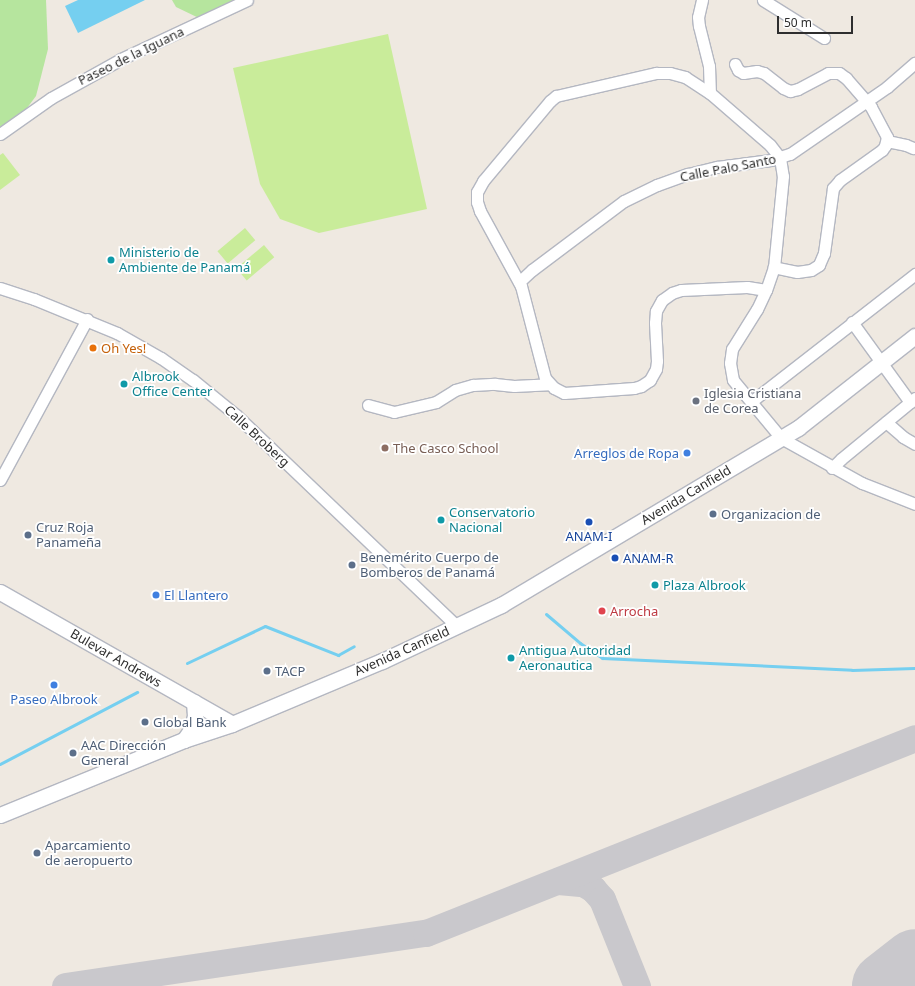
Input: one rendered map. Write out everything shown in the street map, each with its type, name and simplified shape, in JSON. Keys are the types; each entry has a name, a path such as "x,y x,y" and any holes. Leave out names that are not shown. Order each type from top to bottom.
{"main road":[{"name":"Avenida Canfield","path":"0,815 184,740 232,724 382,661 458,626 525,591 811,419 915,336"},
{"name":"Bulevar Andrews","path":"0,592 232,724"},
{"path":"184,740 191,730 194,716 194,702"}],"street":[{"name":"Paseo de la Iguana","path":"0,134 51,98 121,58 247,0"},
{"path":"702,0 698,17 709,66 710,93"},
{"path":"763,0 824,38"},
{"name":"Calle Palo Santo","path":"519,282 532,270 601,217 644,191 670,180 706,169 780,158 790,154 867,102 894,82 915,63"},
{"path":"735,64 738,70 743,73 764,73 783,88 790,91 798,89 828,73 839,72 867,102 886,133 887,141 882,150 840,180 833,188 824,253 819,265 811,270 797,272 774,267"},
{"path":"766,290 747,287 687,289 677,291 667,296 659,305 655,316 656,369 650,380 641,386 571,394 559,391 549,384 542,372 525,298 519,282 480,211 477,202 478,192 483,181 550,101 561,94 656,73 670,73 684,77 710,93 770,145 780,158 782,167 783,188 774,267 766,290 757,309 735,343 730,356 730,369 733,380 781,438 832,468 881,491 915,504"},
{"path":"887,141 914,147"},
{"path":"752,402 915,274"},
{"name":"Calle Broberg","path":"0,288 87,319 117,333 161,358 213,395 458,626"},
{"path":"0,480 87,319"},
{"path":"832,468 913,400 881,363 852,322"},
{"path":"368,405 394,412 436,402 455,390 473,385 495,384 514,386 549,384"},
{"path":"886,422 903,437 915,444"}],"green space":[{"path":"0,0 46,0 48,49 36,96 15,124 0,136"},
{"path":"172,0 243,0 203,20 176,7"},
{"path":"388,34 427,209 319,233 280,219 260,184 233,68"},
{"path":"3,153 20,175 0,190 0,155"},
{"path":"245,228 255,240 228,263 217,251"},
{"path":"264,245 274,257 247,280 236,268"}],"water":[{"path":"78,0 145,0 78,33 65,6"}],"waterway":[{"path":"546,614 580,643 602,658 852,670 915,668"},
{"path":"187,663 265,626 338,655 354,646"},
{"path":"0,764 137,692"}],"taxiway":[{"path":"65,986 426,933 915,738"},
{"path":"558,881 583,883 593,889 602,899 637,986"}],"runway":[{"path":"886,986 915,963"}],"place":[{"name":"Ministerio de Ambiente de Panamá","path":"111,260"},
{"name":"Oh Yes!","path":"93,348"},
{"name":"Albrook Office Center","path":"124,384"},
{"name":"Iglesia Cristiana de Corea","path":"696,401"},
{"name":"The Casco School","path":"385,448"},
{"name":"Arreglos de Ropa","path":"687,453"},
{"name":"Organizacion de","path":"713,514"},
{"name":"Conservatorio Nacional","path":"441,520"},
{"name":"ANAM-I","path":"589,522"},
{"name":"Cruz Roja Panameña","path":"28,535"},
{"name":"ANAM-R","path":"615,558"},
{"name":"Benemérito Cuerpo de Bomberos de Panamá","path":"352,565"},
{"name":"Plaza Albrook","path":"655,585"},
{"name":"El Llantero","path":"156,595"},
{"name":"Arrocha","path":"602,611"},
{"name":"Antigua Autoridad Aeronautica","path":"511,658"},
{"name":"TACP","path":"267,671"},
{"name":"Paseo Albrook","path":"54,685"},
{"name":"Global Bank","path":"145,722"},
{"name":"AAC Dirección General","path":"73,753"},
{"name":"Aparcamiento de aeropuerto","path":"37,853"}]}
